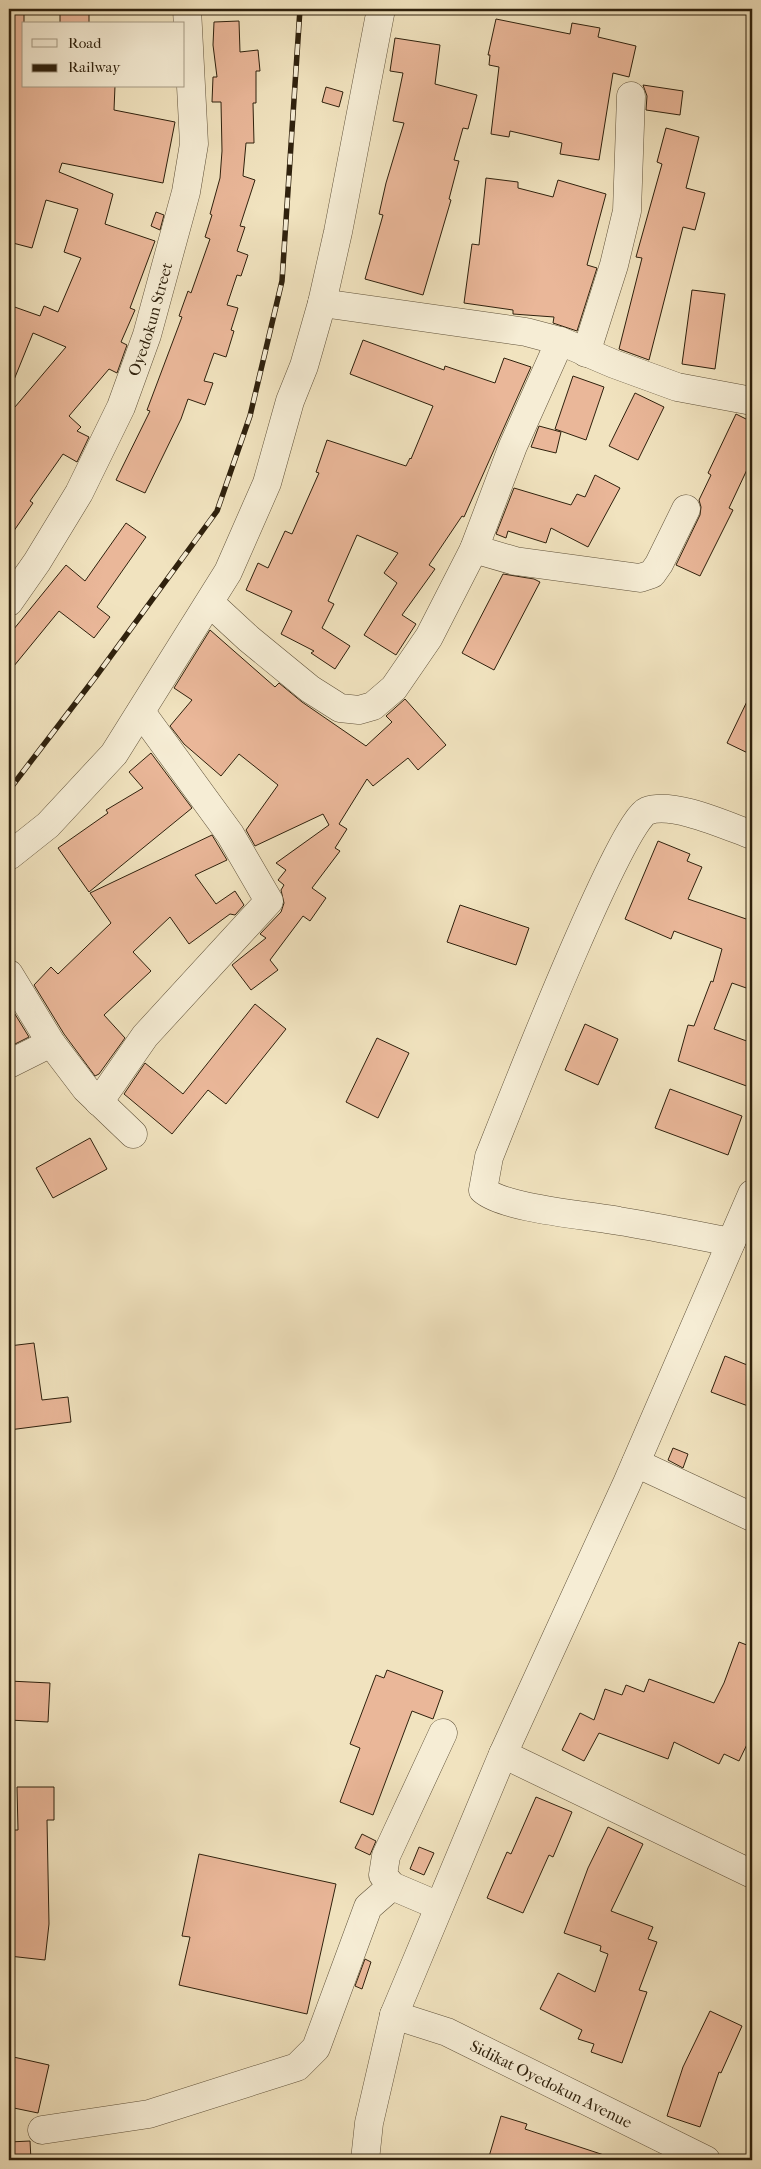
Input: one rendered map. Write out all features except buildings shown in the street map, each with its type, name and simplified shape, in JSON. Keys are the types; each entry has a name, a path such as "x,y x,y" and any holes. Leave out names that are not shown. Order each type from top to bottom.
{"street":[{"name":"Oyedokun Street","path":"9,602 37,562 79,493 121,407 147,335 174,239 194,144 193,92 187,9"},
{"path":"9,856 48,825 114,754 228,572 267,482 290,401 304,366 322,303 338,232 381,9"},
{"path":"586,352 614,265 627,211 631,96"},
{"path":"322,303 516,331 560,341 677,387 746,402 752,401"},
{"path":"210,603 249,639 310,689 340,708 359,710 373,706 394,688 429,637 474,549 513,446 560,341"},
{"path":"474,549 515,561 640,578 652,574 659,564 686,509"},
{"path":"99,1102 145,1036 269,901 230,834 140,712"},
{"path":"731,1242 622,1221 508,1203 489,1195 483,1190 490,1157 570,958 606,880 627,839 644,812 657,808 688,812 752,835"},
{"path":"9,974 51,1043 86,1088 133,1134"},
{"path":"9,1064 51,1043"},
{"path":"365,2160 369,2123 394,2016 503,1754 636,1463 751,1199"},
{"path":"636,1463 752,1517"},
{"path":"439,1906 392,1886 383,1875 386,1856 443,1733"},
{"path":"503,1754 752,1874"},
{"path":"42,2130 149,2114 297,2068 316,2048 368,1907 392,1886"},
{"name":"Sidikat Oyedokun Avenue","path":"394,2016 447,2032 706,2160"}],"railway":[{"path":"9,790 97,675 217,511 250,416 282,281 300,9"}]}
